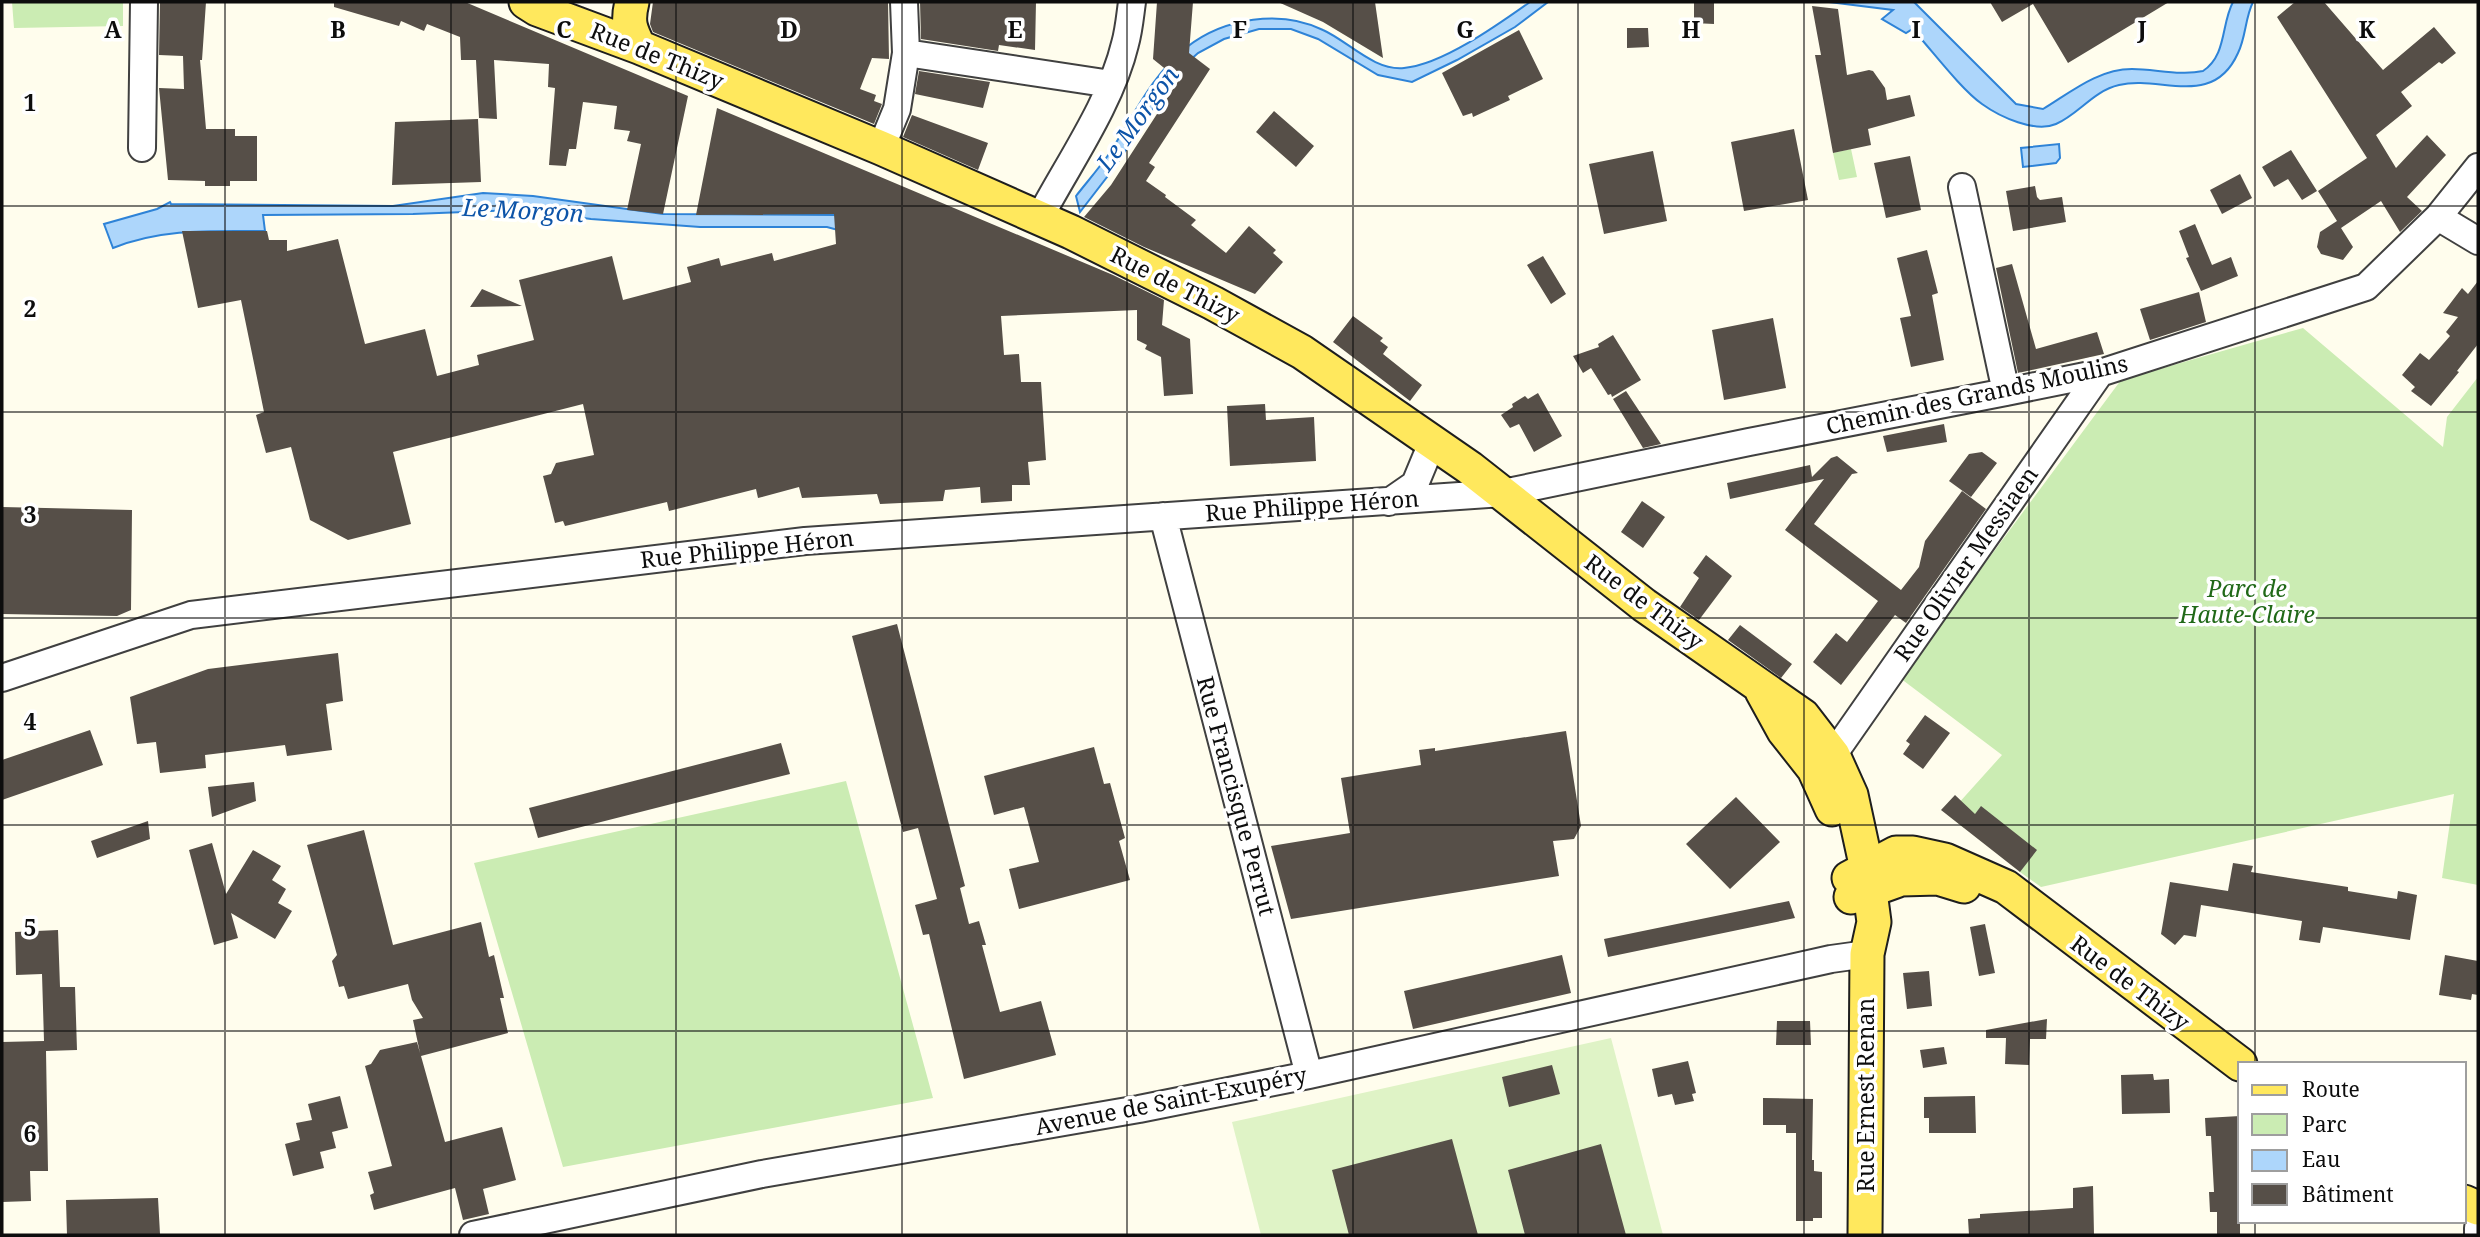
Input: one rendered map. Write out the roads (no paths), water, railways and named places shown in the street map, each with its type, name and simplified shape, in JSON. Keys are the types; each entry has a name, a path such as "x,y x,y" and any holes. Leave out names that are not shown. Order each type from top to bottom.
{"main road":[{"name":"Rue de Thizy","path":"527,2 537,9 639,47 1040,217 1213,303 1302,352 1503,493 1644,605 1803,716 1833,755 1852,795 1856,815 1858,884"},
{"path":"632,2 628,18 639,47"},
{"name":"Rue de Thizy","path":"1759,685 1784,731 1814,769 1831,804 1858,884"},
{"path":"1856,815 1904,852"},
{"name":"Rue de Thizy","path":"1904,852 1945,860 1993,880 2238,1063"},
{"path":"1858,884 1896,853 1904,852"},
{"name":"Rue de Thizy","path":"1858,884 1938,878 1987,894 2021,901"},
{"name":"Rue Ernest Renan","path":"1858,884 1867,954 1865,1235"}],"street":[{"path":"142,148 145,2"},
{"path":"881,148 897,110 906,53 904,2"},
{"path":"1040,217 1111,84 1125,46 1132,2"},
{"path":"906,53 1111,84"},
{"name":"Chemin des Grands Moulins","path":"1503,493 1736,444 2100,373 2365,287 2438,217 2478,167"},
{"path":"1962,187 2006,392"},
{"path":"2438,217 2478,241"},
{"name":"Rue Olivier Messiaen","path":"1833,755 2100,373"},
{"path":"1389,502 1415,484 1432,443"},
{"name":"Rue Philippe Héron","path":"2,678 191,615 806,541 1503,493"},
{"name":"Rue Francisque Perrut","path":"1163,516 1309,1075"},
{"name":"Avenue de Saint-Exupéry","path":"472,1235 762,1174 1139,1109 1309,1075 1831,959 1867,954"},
{"path":"2478,1228 2478,1235"}],"water":[{"name":"Le Morgon","path":"1530,2 1548,2 1515,27 1412,82 1378,75 1318,39 1291,29 1259,29 1224,39 1198,53 1179,70 1114,168 1080,212 1076,196 1109,154 1153,83 1187,47 1218,29 1253,20 1289,20 1323,30 1382,65 1404,68 1435,60 1452,52"},
{"path":"1829,2 1914,2 2016,104 2043,109 2096,77 2120,70 2186,73 2203,71 2211,64 2220,48 2233,2 2253,2 2238,53 2227,70 2215,80 2185,86 2135,83 2119,85 2101,92 2064,120 2038,127 1998,114 1982,104 1916,33 1911,30 1906,33 1882,19 1893,10"},
{"path":"2059,144 2060,158 2056,163 2023,167 2021,148"},
{"path":"483,193 533,196 663,214 835,215 849,233 827,227 700,227 591,219 520,210 263,215 265,231 169,234 113,248 104,224 157,209 170,202 393,206"}],"park label":[{"name":"Parc de Haute-Claire","path":"2247,602"}]}
